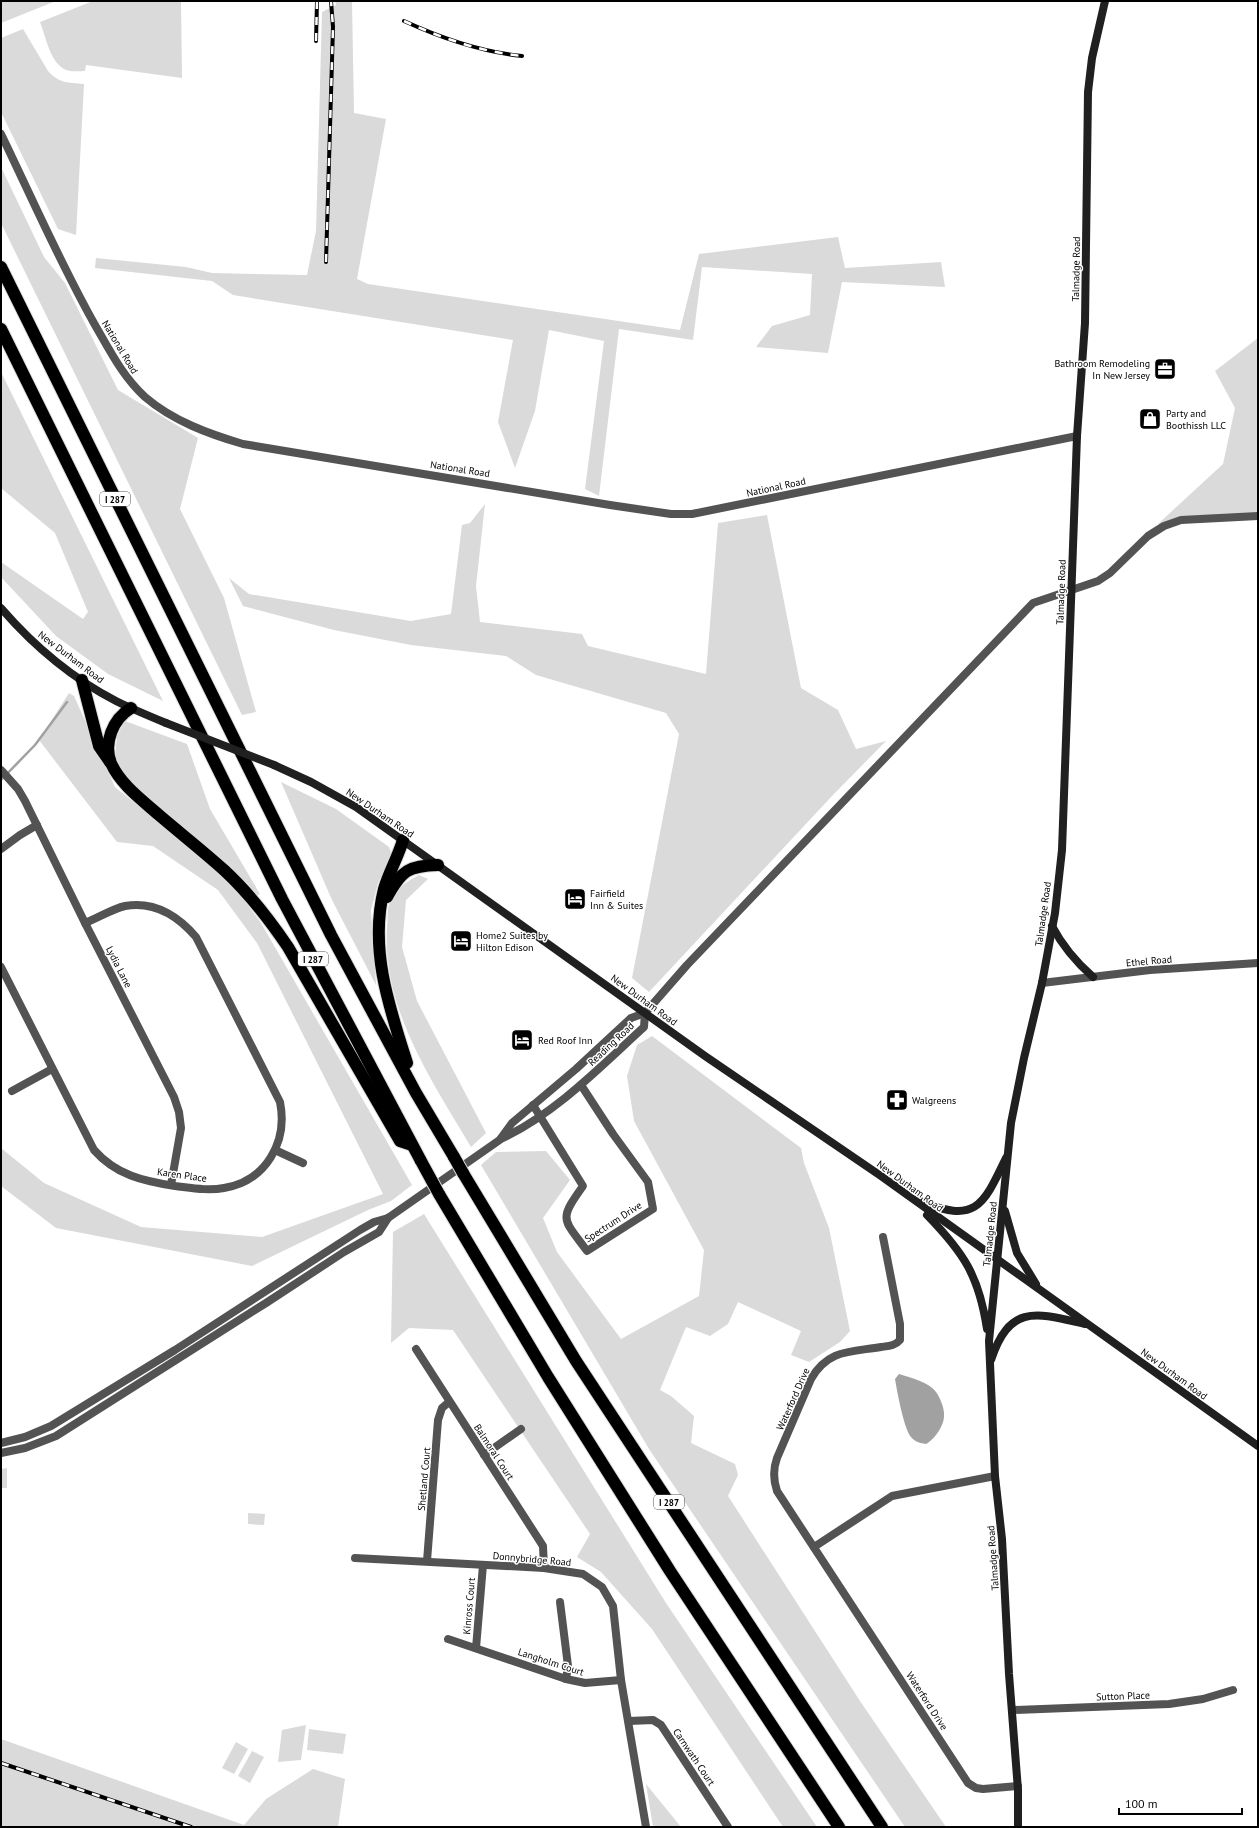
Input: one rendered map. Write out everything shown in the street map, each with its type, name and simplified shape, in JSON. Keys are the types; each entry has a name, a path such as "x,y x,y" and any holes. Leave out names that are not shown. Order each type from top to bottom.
{"highway":[{"name":"I 287","path":"1,267 331,935 416,1093 576,1361 882,1827"},
{"name":"I 287","path":"1,330 278,892 439,1194 548,1377 670,1571 839,1827"},
{"path":"82,680 100,746 120,778 140,799 223,869 247,893 269,919 288,947 400,1141 412,1145"},
{"path":"111,762 109,751 111,732 117,719 131,708"},
{"path":"403,840 384,888 379,948 383,979 416,1093"},
{"path":"382,906 393,886 405,872 414,867 438,865"}],"street":[{"name":"Talmadge Road","path":"1018,1827 1018,1786 1009,1674 1002,1539 995,1476 989,1341 1011,1124 1024,1058 1042,983 1052,926 1062,850 1072,590 1076,436 1085,323 1088,92 1092,58 1105,1"},
{"name":"National Road","path":"1,134 75,289 129,381 147,398 174,417 207,433 243,444 610,505 671,514 692,514 1076,436"},
{"path":"645,1013 687,965 1027,607 1038,600 1098,581 1110,574 1148,536 1164,526 1181,520 1258,516"},
{"name":"New Durham Road","path":"1,608 42,650 82,680 114,700 166,723 274,765 338,796 403,840 645,1013 819,1132 1258,1446"},
{"name":"Lydia Lane","path":"1,770 18,789 174,1097 179,1112 181,1128 171,1185"},
{"path":"1,849 37,825"},
{"name":"Karen Place","path":"1,967 94,1150 100,1157 122,1173 148,1181 171,1185 202,1189 224,1188 244,1182 258,1172 268,1162 275,1150 282,1128 282,1112 280,1102 196,937 186,925 170,914 156,908 142,906 125,906 85,923"},
{"path":"1052,926 1062,944 1077,963 1093,977"},
{"name":"Ethel Road","path":"1042,983 1150,970 1258,963"},
{"name":"Reading Road","path":"645,1013 644,1027 581,1085 541,1116 520,1130 501,1139 512,1123 576,1069 631,1018 645,1013"},
{"path":"12,1091 52,1069"},
{"name":"Spectrum Drive","path":"533,1105 583,1186 568,1208 566,1223 587,1251 653,1209 648,1182 613,1134 581,1085"},
{"path":"1,1443 51,1426 175,1350 360,1230 374,1222 388,1218 501,1139"},
{"path":"275,1150 303,1163"},
{"path":"910,1197 946,1211 963,1211 976,1206 985,1199 1008,1154"},
{"path":"910,1197 945,1233 969,1266 978,1286 983,1304 989,1341"},
{"path":"1004,1204 1017,1253 1040,1290"},
{"path":"1,1453 25,1448 56,1436 344,1252 379,1232 388,1218"},
{"name":"Waterford Drive","path":"883,1236 900,1324 900,1340 892,1345 833,1357 818,1367 775,1465 774,1482 777,1491 968,1783 976,1788 983,1789 1018,1786"},
{"path":"990,1365 996,1346 1003,1334 1018,1320 1039,1314 1089,1325"},
{"name":"Balmoral Court","path":"416,1349 543,1546 544,1568"},
{"name":"Shetland Court","path":"427,1561 438,1420 442,1408 449,1402"},
{"path":"484,1455 521,1429"},
{"path":"814,1547 892,1496 995,1476"},
{"name":"Donnybridge Road","path":"355,1558 544,1568 583,1574 602,1586 613,1606 621,1680 646,1827"},
{"name":"Kinross Court","path":"476,1648 483,1565"},
{"path":"560,1602 568,1666 566,1679"},
{"name":"Langholm Court","path":"448,1639 566,1679 585,1683 621,1680"},
{"name":"Sutton Place","path":"1013,1710 1169,1704 1203,1699 1233,1690"},
{"name":"Carnwath Court","path":"629,1721 653,1720 661,1725 728,1827"}],"shaded area":[{"path":"1,1 56,1 1,23"},
{"path":"93,1 181,1 182,78 86,65 85,71 68,71 61,67 52,56 40,22"},
{"path":"335,1 352,1 354,113 386,119 357,279 368,284 680,330 699,254 838,237 845,268 941,262 945,287 842,282 828,353 756,347 772,326 810,315 812,274 702,267 693,340 619,329 599,496 585,489 604,341 549,330 535,411 515,468 498,422 513,340 233,295 212,281 95,268 96,258 186,267 212,273 307,275 316,231 322,12 336,5"},
{"path":"23,29 48,71 52,75 64,82 84,84 76,235 58,229 1,112 1,38"},
{"path":"1,167 44,257 65,283 118,390 198,438 180,509 224,598 256,712 242,715 1,223"},
{"path":"1258,338 1258,514 1158,524 1223,464 1235,408 1215,371"},
{"path":"1,372 163,701 108,674 56,636 1,577 1,562 83,619 88,612 55,533 1,488"},
{"path":"485,504 476,586 480,622 582,634 588,646 706,674 718,523 767,515 801,688 838,710 856,749 886,741 832,796 649,992 632,978 679,734 666,713 536,675 506,656 411,645 334,630 243,606 229,578 249,594 411,621 451,614 462,525 470,523"},
{"path":"69,693 74,696 115,787 220,873 244,900 261,923 412,1185 391,1201 368,1210 252,1266 56,1228 1,1186 1,1148 44,1183 141,1227 262,1237 383,1194 257,943 218,890 153,846 117,842 39,740"},
{"path":"125,721 187,744 210,809 260,894 256,896 131,785 115,758 117,735"},
{"path":"281,782 336,809 389,847 392,855 378,883 371,910 376,985 332,900"},
{"path":"419,875 428,879 406,900 402,947 417,1001 486,1133 471,1147 412,1043 401,1015 393,987 388,958 387,928 389,904 397,890"},
{"path":"652,1036 801,1148 804,1163 829,1228 850,1331 840,1342 809,1362 791,1355 801,1331 738,1302 728,1324 710,1336 686,1327 660,1390 671,1396 694,1416 691,1443 735,1464 738,1475 728,1496 860,1701 946,1827 905,1827 649,1449 481,1165 496,1152 546,1151 570,1180 543,1218 557,1252 621,1339 699,1296 704,1250 634,1121 627,1076 637,1045"},
{"path":"424,1214 666,1603 817,1827 783,1827 652,1629 601,1572 577,1557 590,1534 453,1330 409,1328 391,1343 393,1232"},
{"path":"899,1374 929,1386 936,1392 942,1404 944,1410 944,1420 935,1436 926,1444 913,1439 908,1433 901,1410 895,1379"},
{"path":"7,1468 7,1488 1,1488 1,1469"},
{"path":"248,1513 265,1514 264,1525 248,1524"},
{"path":"306,1725 301,1760 278,1762 282,1730"},
{"path":"309,1729 346,1734 343,1754 307,1750"},
{"path":"1,1739 244,1825 266,1799 313,1769 345,1779 338,1827 1,1827"},
{"path":"236,1742 248,1749 234,1774 222,1768"},
{"path":"252,1751 264,1757 250,1783 238,1776"},
{"path":"646,1784 681,1827 653,1827"}],"waterway":[{"path":"1,780 35,745 67,702"}],"railway":[{"path":"316,41 317,1"},
{"path":"326,262 333,27 331,1"},
{"path":"404,21 432,33 477,48 522,56"},
{"path":"1,1763 191,1827"}],"place":[{"name":"Bathroom Remodeling In New Jersey","path":"1165,369"},
{"name":"Party and Boothissh LLC","path":"1150,419"},
{"name":"Fairfield Inn & Suites","path":"575,899"},
{"name":"Home2 Suites by Hilton Edison","path":"461,941"},
{"name":"Red Roof Inn","path":"522,1040"},
{"name":"Walgreens","path":"897,1100"}]}
